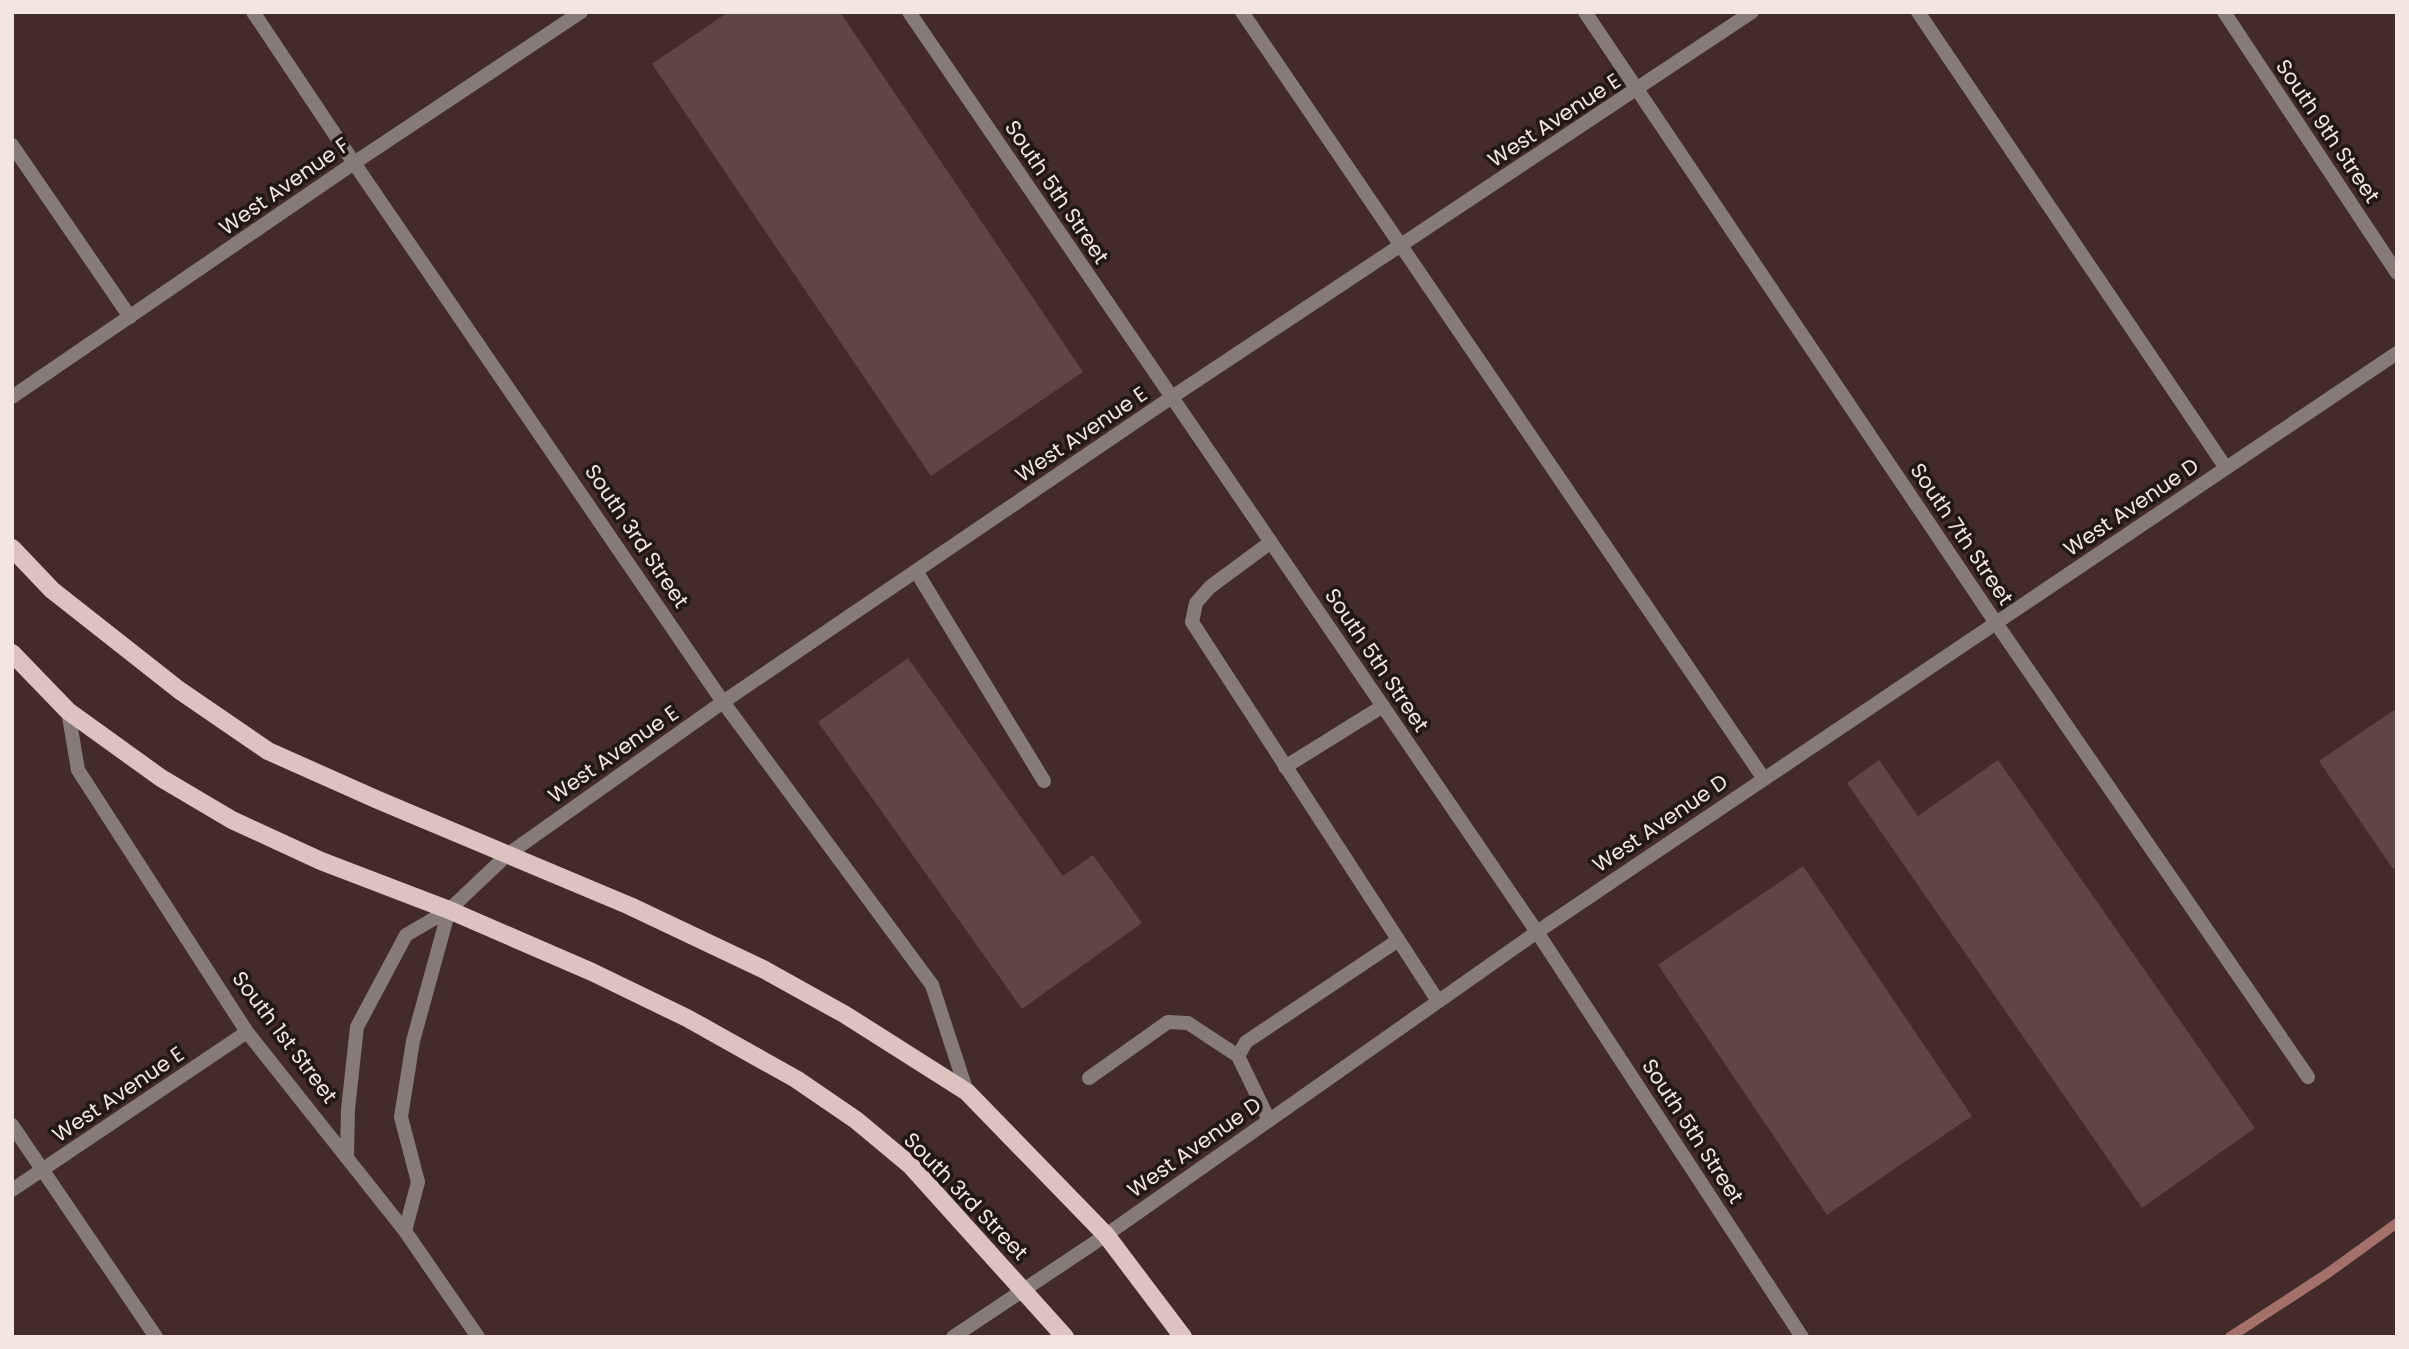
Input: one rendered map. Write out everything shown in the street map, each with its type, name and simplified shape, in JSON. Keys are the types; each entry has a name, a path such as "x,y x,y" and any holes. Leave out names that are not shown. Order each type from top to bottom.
{"main road":[{"path":"12,548 52,590 179,690 268,751 507,855"},
{"path":"12,653 68,711 161,778 232,820 321,861 449,910"},
{"name":"South 3rd Street","path":"507,855 630,906 765,970 844,1014 967,1092 1106,1235 1183,1337"},
{"name":"South 3rd Street","path":"449,910 676,1012 796,1079 856,1120 910,1165 1065,1337"}],"street":[{"name":"South 3rd Street","path":"253,12 723,702 932,985 967,1092"},
{"name":"West Avenue F","path":"12,397 354,163 581,12"},
{"name":"South 5th Street","path":"909,12 1536,932 1802,1337"},
{"path":"1242,12 1764,779"},
{"name":"South 7th Street","path":"1585,12 1996,623 2308,1077"},
{"name":"West Avenue E","path":"347,1156 348,1109 357,1027 406,935 449,910 507,855 723,702 1172,397 1752,12"},
{"path":"1918,12 2226,468"},
{"name":"South 9th Street","path":"2224,12 2397,273"},
{"path":"12,145 130,317"},
{"name":"West Avenue D","path":"953,1337 1106,1235 1536,932 2397,353"},
{"path":"1271,542 1210,587 1196,603 1192,622 1438,1002"},
{"path":"916,571 1044,781"},
{"path":"1285,767 1382,706"},
{"name":"South 1st Street","path":"68,711 78,770 247,1032 405,1231 478,1337"},
{"path":"405,1231 418,1182 401,1118 413,1041 449,910"},
{"path":"1238,1056 1247,1042 1397,941"},
{"path":"1089,1078 1168,1022 1188,1023 1238,1056 1269,1120"},
{"name":"West Avenue E","path":"12,1190 247,1032"},
{"path":"12,1125 156,1337"}],"building":[{"path":"728,12 840,12 1083,372 931,476 652,64"},
{"path":"908,658 1063,876 1093,855 1142,923 1022,1009 818,722"},
{"path":"2397,708 2397,866 2393,869 2319,761"},
{"path":"1879,760 1918,816 1998,760 2255,1128 2142,1208 1847,783"},
{"path":"1803,866 1972,1116 1827,1215 1658,965"}],"waterway":[{"path":"2230,1337 2328,1273 2397,1223"}]}
